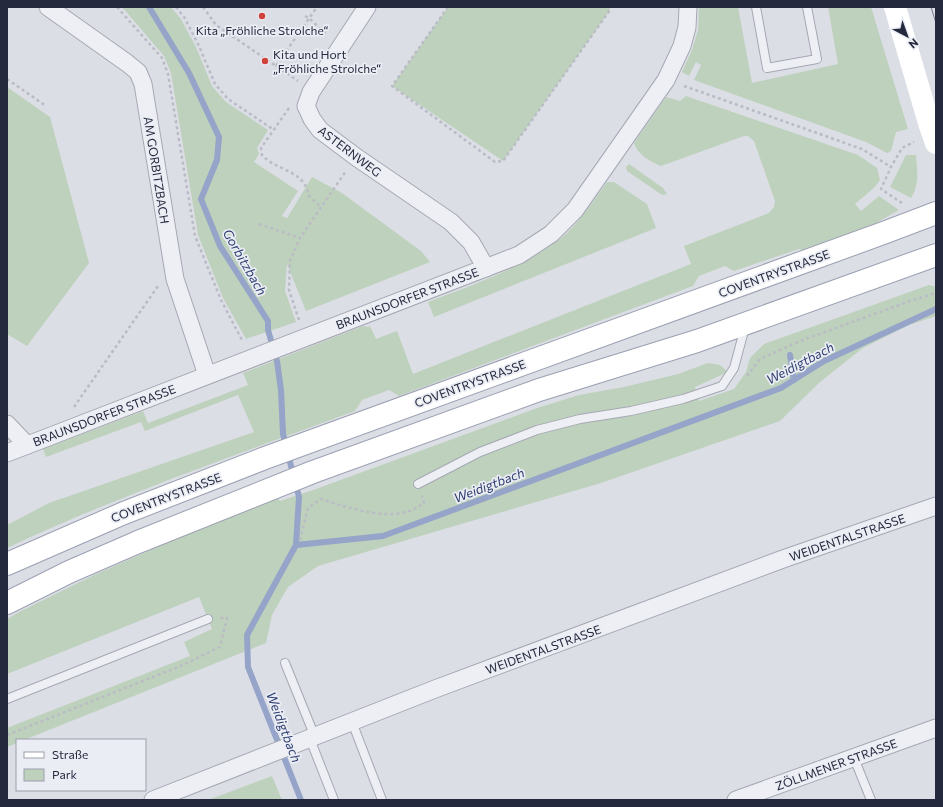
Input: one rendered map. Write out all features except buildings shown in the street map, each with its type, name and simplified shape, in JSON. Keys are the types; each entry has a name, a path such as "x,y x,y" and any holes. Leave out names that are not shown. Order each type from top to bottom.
{"main road":[{"path":"895,7 936,143"},
{"name":"COVENTRYSTRASSE","path":"7,564 124,513 265,458 936,213"},
{"path":"7,603 70,572 138,542 313,472 539,390 656,355 936,255"}],"street":[{"name":"AM GORBITZBACH","path":"48,7 138,72 143,84 175,279 207,375"},
{"name":"ASTERNWEG","path":"367,7 310,92 306,106 312,119 320,130 356,157 451,222 471,242 486,268"},
{"name":"BRAUNSDORFER STRASSE","path":"7,453 519,255 552,234 570,214 666,80 682,46 687,27 688,7"},
{"path":"7,424 27,444"},
{"name":"WEIDENTALSTRASSE","path":"153,800 263,758 442,686 783,559 936,506"},
{"name":"ZÖLLMENER STRASSE","path":"736,800 936,728"}],"lane":[{"path":"756,7 767,68 817,59 807,7"},
{"path":"418,484 480,452 537,430 580,419 683,399 722,386 734,368 746,324"},
{"path":"7,699 208,619"},
{"path":"285,663 308,740 334,800"},
{"path":"352,722 382,800"},
{"path":"854,758 871,800"}],"path":[{"path":"117,7 162,58 168,74 195,236 220,300 256,357"},
{"path":"176,7 184,17 199,46 215,84 228,99 274,130"},
{"path":"203,7 216,25 302,84 303,87 310,92"},
{"path":"276,66 317,7"},
{"path":"448,7 392,86 495,162 503,161 610,10 609,7"},
{"path":"305,16 310,18 332,40 342,45"},
{"path":"7,79 46,106"},
{"path":"666,80 862,149 891,167"},
{"path":"291,106 261,148 262,155 271,163 298,177 308,188 308,195 321,207"},
{"path":"906,206 881,189 902,148 914,142"},
{"path":"304,338 289,290 290,261 300,238 356,157"},
{"path":"259,224 300,238"},
{"path":"73,427 69,415 159,285 175,279"},
{"path":"745,378 760,359 800,341 936,293"},
{"path":"300,540 308,508 321,499 363,511 401,514 415,509 424,503 418,484"},
{"path":"7,735 183,665 220,647 227,618"}],"green space":[{"path":"122,7 171,7 181,19 196,47 212,86 226,102 268,130 257,148 259,154 254,162 298,191 282,216 287,218 312,177 342,193 421,251 430,262 306,311 287,264 285,291 296,322 246,339 223,298 198,235 171,73 164,56"},
{"path":"448,7 609,7 610,10 503,161 392,86"},
{"path":"699,7 738,7 752,83 838,64 828,7 871,7 908,129 896,132 891,151 887,153 866,142 694,80 701,65 696,62 689,76 682,72 692,50 698,30"},
{"path":"7,87 50,117 89,263 27,346 7,334"},
{"path":"686,96 858,155 877,168 880,180 875,187 855,204 861,211 879,196 899,210 876,223 802,250 799,249 734,271 725,266 699,276 693,286 399,396 389,390 362,400 355,411 223,459 136,493 93,510 7,548 7,525 49,503 254,432 238,395 145,431 141,422 46,457 43,449 143,411 148,423 248,385 243,373 363,326 370,326 376,339 397,331 413,374 691,264 684,246 769,213 774,207 775,201 754,141 748,136 744,136 661,166 648,160 638,151 634,143 666,97 680,101"},
{"path":"906,155 916,155 917,182 911,198 890,187"},
{"path":"629,164 663,188 667,194 662,195 627,171 626,167"},
{"path":"607,182 614,182 647,204 656,228 434,317 428,302 496,275 530,259 560,239 580,219"},
{"path":"929,285 936,287 936,316 909,325 863,348 820,382 780,421 601,483 318,566 288,587 272,615 266,643 26,739 16,739 16,743 7,747 7,728 190,656 184,642 212,629 199,597 7,674 7,619 19,612 94,575 162,545 278,498 280,501 316,489 537,408 579,395 624,387 678,374 708,363 720,365 728,372 695,387 699,401 734,389 746,372 750,358 764,344"},
{"path":"272,776 282,800 208,800"}],"waterway":[{"name":"Gorbitzbach","path":"149,7 189,73 219,137 217,160 201,199 220,246 268,321 268,330 277,361 281,390 283,434 286,445"},
{"name":"Weidigtbach","path":"301,800 248,667 247,635 296,545 383,536 781,388 824,361 936,309"},
{"path":"790,355 794,380"},
{"name":"Gorbitzbach","path":"288,454 299,497 296,545"}],"tram line":[{"path":"931,7 936,23"}],"place":[{"name":"Kita „Fröhliche Strolche“","path":"262,16"},
{"name":"Kita und Hort „Fröhliche Strolche“","path":"265,61"}]}
